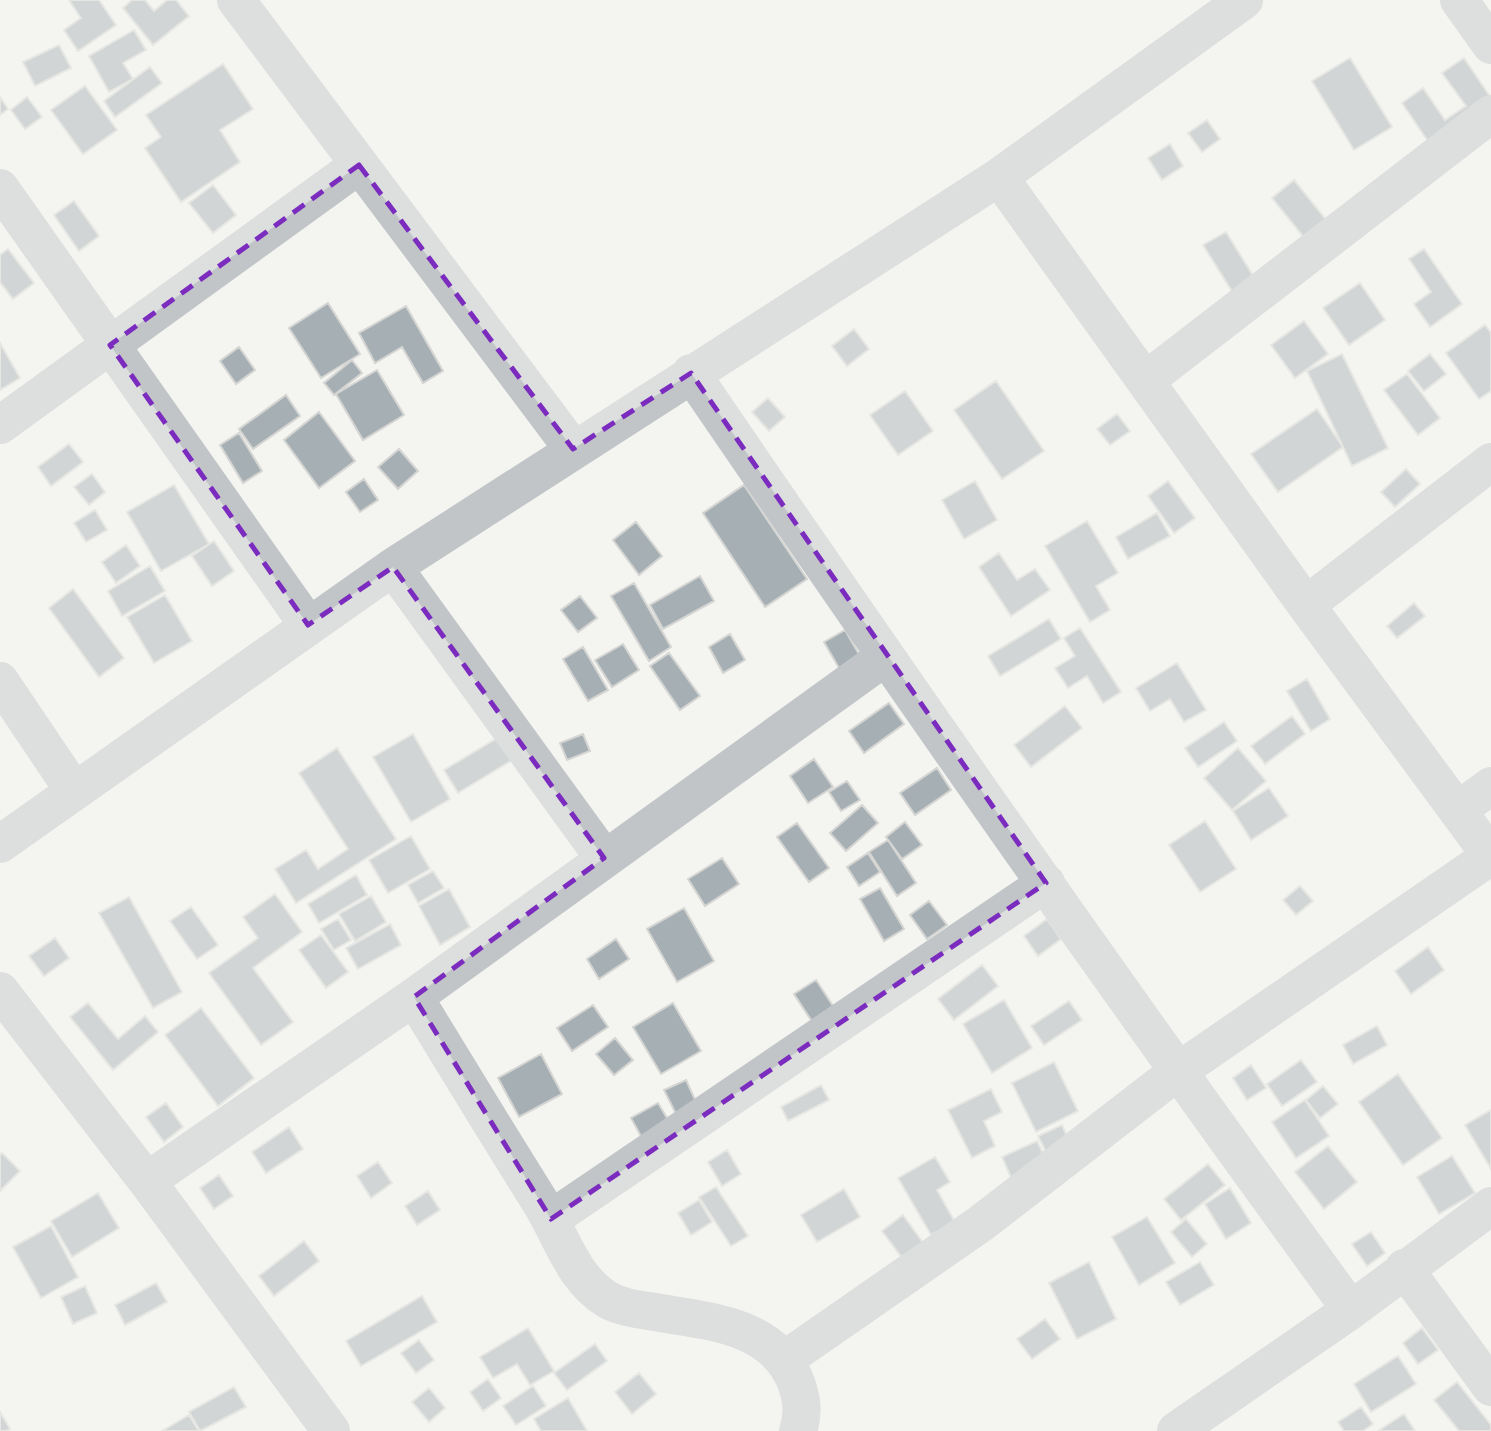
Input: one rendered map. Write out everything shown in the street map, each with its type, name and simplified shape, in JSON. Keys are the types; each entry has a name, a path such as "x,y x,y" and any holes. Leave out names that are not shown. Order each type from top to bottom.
{"street":[{"path":"236,0 573,449"},
{"path":"0,844 307,625 393,567 999,177 1244,0"},
{"path":"1459,0 1491,45"},
{"path":"1146,380 1491,114"},
{"path":"0,425 359,165"},
{"path":"784,1360 980,1224 1177,1072 1491,856 1306,605 999,177"},
{"path":"0,188 307,625"},
{"path":"691,373 885,657 1177,1072 1351,1310"},
{"path":"1306,605 1491,462"},
{"path":"393,567 604,858"},
{"path":"147,1181 414,997 885,657"},
{"path":"0,681 75,791"},
{"path":"1458,810 1491,786"},
{"path":"551,1219 1046,883"},
{"path":"0,991 147,1181 331,1431"},
{"path":"414,997 551,1219 569,1259 606,1298 620,1306 731,1326 769,1344 784,1360 802,1401 802,1418 798,1431"},
{"path":"1176,1431 1351,1310 1404,1268 1491,1206"},
{"path":"1404,1268 1491,1387"}],"highlighted area":[{"path":"359,165 573,449 691,373 1046,883 551,1219 414,997 604,858 393,567 308,625 110,345"}],"building":[{"path":"69,0 99,0 116,25 78,51 64,30 81,18"},
{"path":"132,0 145,0 154,11 167,0 176,0 189,16 153,45 123,8"},
{"path":"134,30 146,50 123,63 133,79 109,92 89,56"},
{"path":"59,45 71,68 35,86 23,62"},
{"path":"1350,58 1392,127 1354,150 1312,81"},
{"path":"1464,58 1491,98 1438,156 1402,103 1423,88 1445,120 1466,106 1442,73"},
{"path":"223,64 253,109 220,130 240,162 181,202 145,148 161,137 146,115"},
{"path":"150,67 162,83 115,117 104,101"},
{"path":"85,86 117,130 83,154 51,110"},
{"path":"0,97 8,109 0,115"},
{"path":"27,97 42,117 25,129 11,110"},
{"path":"1207,120 1220,139 1202,152 1188,133"},
{"path":"1170,144 1183,166 1162,180 1148,158"},
{"path":"1294,180 1332,227 1310,245 1272,198"},
{"path":"213,185 236,215 213,233 189,203"},
{"path":"74,201 99,236 79,251 54,215"},
{"path":"1226,232 1257,282 1235,296 1203,245"},
{"path":"8,249 34,283 13,299 0,282 0,255"},
{"path":"1424,249 1462,304 1430,327 1414,304 1431,292 1409,259"},
{"path":"1360,283 1385,320 1349,345 1323,308"},
{"path":"328,303 360,354 321,378 289,328"},
{"path":"406,306 443,371 423,383 402,347 375,363 359,333"},
{"path":"1304,321 1328,354 1295,378 1271,345"},
{"path":"1485,325 1491,333 1491,391 1479,399 1446,353"},
{"path":"854,329 869,349 847,366 832,346"},
{"path":"0,343 20,378 0,390"},
{"path":"239,347 255,370 236,384 220,361"},
{"path":"1342,354 1388,448 1352,466 1307,371"},
{"path":"1430,354 1446,374 1424,391 1408,371"},
{"path":"352,360 362,373 334,395 324,383"},
{"path":"377,370 404,415 363,440 336,394"},
{"path":"1407,374 1440,418 1418,435 1384,390"},
{"path":"996,381 1044,451 1002,479 954,410"},
{"path":"905,391 933,431 898,455 870,415"},
{"path":"286,395 300,416 253,449 239,429"},
{"path":"768,398 785,417 769,431 752,412"},
{"path":"1317,409 1343,447 1278,492 1251,454"},
{"path":"319,412 355,461 319,488 284,440"},
{"path":"1117,414 1130,431 1110,445 1097,429"},
{"path":"239,433 262,471 243,483 220,445"},
{"path":"69,444 83,462 51,486 38,467"},
{"path":"399,449 418,471 398,489 378,467"},
{"path":"1406,469 1420,484 1395,507 1381,492"},
{"path":"92,474 105,492 89,505 74,487"},
{"path":"364,479 378,500 360,512 346,492"},
{"path":"975,481 997,520 964,539 942,500"},
{"path":"1168,481 1195,518 1174,533 1148,496"},
{"path":"174,485 209,544 161,571 127,512"},
{"path":"744,485 807,579 765,607 703,513"},
{"path":"95,510 107,530 86,542 74,523"},
{"path":"1157,513 1170,536 1128,559 1116,537"},
{"path":"1087,521 1118,573 1096,586 1110,610 1090,622 1045,546"},
{"path":"636,522 662,556 639,575 613,540"},
{"path":"214,541 234,571 212,586 192,556"},
{"path":"126,545 140,566 116,583 102,562"},
{"path":"999,553 1017,580 1035,569 1050,590 1011,616 979,567"},
{"path":"150,566 165,591 122,616 108,591"},
{"path":"700,576 714,601 663,629 650,605"},
{"path":"634,583 671,647 649,661 611,596"},
{"path":"73,589 124,658 99,677 49,608"},
{"path":"165,595 192,641 154,663 127,617"},
{"path":"580,596 597,618 578,632 561,610"},
{"path":"1414,603 1425,616 1397,638 1387,626"},
{"path":"1049,619 1061,639 1000,676 988,656"},
{"path":"1080,628 1121,692 1103,703 1087,676 1068,688 1055,668 1075,656 1064,638"},
{"path":"845,630 860,656 839,668 824,642"},
{"path":"730,634 745,660 723,673 709,647"},
{"path":"623,644 639,670 612,687 595,660"},
{"path":"583,647 608,690 588,701 563,659"},
{"path":"669,653 700,696 680,710 650,666"},
{"path":"1177,663 1206,710 1184,722 1170,699 1150,711 1136,688"},
{"path":"1307,679 1330,719 1311,731 1287,691"},
{"path":"889,703 904,724 864,753 849,731"},
{"path":"1065,706 1082,728 1031,767 1014,745"},
{"path":"1292,716 1305,734 1265,764 1251,746"},
{"path":"1224,722 1237,741 1198,767 1185,748"},
{"path":"413,734 450,799 411,822 373,757"},
{"path":"583,734 590,751 567,760 560,743"},
{"path":"499,737 514,759 458,793 444,770"},
{"path":"337,748 396,839 296,903 275,869 306,850 318,869 348,849 299,773"},
{"path":"1238,748 1266,781 1232,810 1204,778"},
{"path":"814,759 833,787 808,803 790,776"},
{"path":"937,768 951,790 915,815 900,793"},
{"path":"847,781 860,800 841,811 829,792"},
{"path":"1269,788 1288,816 1251,840 1233,811"},
{"path":"862,805 878,823 846,851 830,833"},
{"path":"1205,821 1236,869 1200,892 1169,845"},
{"path":"905,822 922,845 902,859 886,837"},
{"path":"797,823 829,868 809,882 777,837"},
{"path":"411,836 430,869 388,893 369,860"},
{"path":"888,840 916,883 897,896 869,852"},
{"path":"868,853 880,872 859,886 847,867"},
{"path":"722,858 739,884 705,906 688,879"},
{"path":"433,871 444,888 418,903 408,885"},
{"path":"356,875 367,895 319,923 308,904"},
{"path":"1300,886 1313,901 1296,915 1283,900"},
{"path":"880,888 904,929 884,941 860,899"},
{"path":"449,889 470,927 440,945 419,906"},
{"path":"275,894 302,932 253,968 293,1022 261,1045 209,973 258,938 243,917"},
{"path":"371,896 386,922 355,941 339,914"},
{"path":"129,897 182,992 153,1008 99,913"},
{"path":"929,901 947,925 927,939 910,915"},
{"path":"191,907 218,945 197,959 170,921"},
{"path":"684,908 714,961 677,982 647,929"},
{"path":"338,919 351,940 334,950 321,929"},
{"path":"1047,919 1061,939 1038,956 1024,936"},
{"path":"390,924 401,945 358,969 346,948"},
{"path":"321,935 348,972 326,988 299,950"},
{"path":"55,938 69,958 44,976 29,956"},
{"path":"616,939 629,959 599,979 587,959"},
{"path":"1428,947 1444,970 1411,994 1395,971"},
{"path":"982,965 998,986 954,1020 938,999"},
{"path":"816,980 835,1009 813,1023 794,994"},
{"path":"1004,1000 1032,1048 992,1073 963,1024"},
{"path":"1069,1001 1082,1020 1044,1045 1031,1026"},
{"path":"88,1003 118,1039 145,1016 158,1032 113,1070 70,1017"},
{"path":"673,1003 701,1051 661,1074 633,1027"},
{"path":"593,1005 608,1027 572,1051 557,1028"},
{"path":"201,1008 254,1078 218,1106 165,1035"},
{"path":"1377,1026 1387,1045 1353,1064 1343,1045"},
{"path":"615,1038 633,1060 614,1075 596,1054"},
{"path":"541,1054 562,1094 519,1117 498,1078"},
{"path":"1301,1060 1317,1082 1282,1106 1267,1084"},
{"path":"1054,1062 1078,1111 1036,1132 1012,1083"},
{"path":"1251,1065 1266,1088 1247,1100 1233,1078"},
{"path":"1398,1074 1442,1138 1403,1165 1359,1102"},
{"path":"686,1080 697,1104 676,1114 664,1090"},
{"path":"821,1085 829,1100 788,1121 781,1107"},
{"path":"1323,1086 1338,1104 1320,1118 1306,1100"},
{"path":"991,1089 1002,1112 984,1121 995,1146 972,1158 948,1110"},
{"path":"1305,1100 1329,1136 1296,1158 1272,1122"},
{"path":"166,1103 183,1127 164,1142 146,1117"},
{"path":"658,1103 670,1123 642,1138 631,1118"},
{"path":"1491,1110 1491,1169 1465,1125"},
{"path":"1062,1125 1070,1143 1047,1154 1038,1136"},
{"path":"289,1127 303,1149 266,1173 252,1152"},
{"path":"1037,1141 1048,1164 1012,1180 1002,1157"},
{"path":"1328,1146 1357,1182 1324,1209 1295,1172"},
{"path":"727,1150 741,1174 722,1186 708,1162"},
{"path":"2,1153 20,1171 0,1191 0,1155"},
{"path":"1452,1156 1475,1193 1439,1214 1417,1177"},
{"path":"935,1157 950,1182 937,1190 955,1222 931,1235 898,1178"},
{"path":"378,1162 392,1183 371,1198 357,1176"},
{"path":"1208,1164 1225,1185 1181,1220 1164,1199"},
{"path":"219,1175 233,1196 214,1209 200,1188"},
{"path":"716,1187 748,1236 731,1246 699,1197"},
{"path":"1230,1188 1251,1223 1226,1239 1205,1204"},
{"path":"844,1189 860,1217 817,1242 801,1215"},
{"path":"428,1191 440,1210 417,1225 405,1206"},
{"path":"98,1193 119,1228 72,1257 51,1221"},
{"path":"699,1200 712,1222 691,1235 678,1213"},
{"path":"903,1215 924,1244 903,1259 882,1231"},
{"path":"1147,1217 1175,1263 1139,1285 1112,1237"},
{"path":"1186,1219 1207,1244 1192,1257 1171,1232"},
{"path":"51,1226 78,1277 41,1298 13,1247"},
{"path":"1371,1232 1385,1253 1367,1266 1352,1244"},
{"path":"304,1241 319,1261 274,1296 259,1276"},
{"path":"1089,1262 1116,1319 1077,1339 1049,1283"},
{"path":"1200,1262 1214,1285 1180,1305 1166,1282"},
{"path":"156,1283 167,1302 125,1325 115,1305"},
{"path":"85,1286 97,1313 73,1324 61,1297"},
{"path":"422,1296 437,1322 361,1366 346,1341"},
{"path":"1045,1319 1060,1339 1032,1359 1017,1339"},
{"path":"528,1328 554,1371 530,1385 517,1364 493,1378 480,1357"},
{"path":"1422,1328 1438,1350 1418,1364 1403,1343"},
{"path":"419,1340 434,1360 416,1373 401,1353"},
{"path":"595,1344 607,1361 567,1390 554,1373"},
{"path":"1398,1356 1416,1384 1371,1412 1354,1384"},
{"path":"639,1373 656,1394 632,1414 615,1392"},
{"path":"488,1379 501,1398 483,1411 470,1392"},
{"path":"1457,1382 1491,1425 1491,1431 1459,1431 1434,1400"},
{"path":"533,1386 546,1406 516,1425 503,1406"},
{"path":"234,1387 246,1407 200,1431 189,1412"},
{"path":"429,1388 445,1408 429,1422 412,1402"},
{"path":"568,1398 587,1431 541,1431 534,1419"},
{"path":"1361,1407 1373,1424 1363,1431 1344,1431 1338,1422"},
{"path":"0,1412 10,1429 6,1431 0,1431"},
{"path":"1404,1414 1415,1431 1378,1431"},
{"path":"189,1415 199,1431 162,1431"}]}
